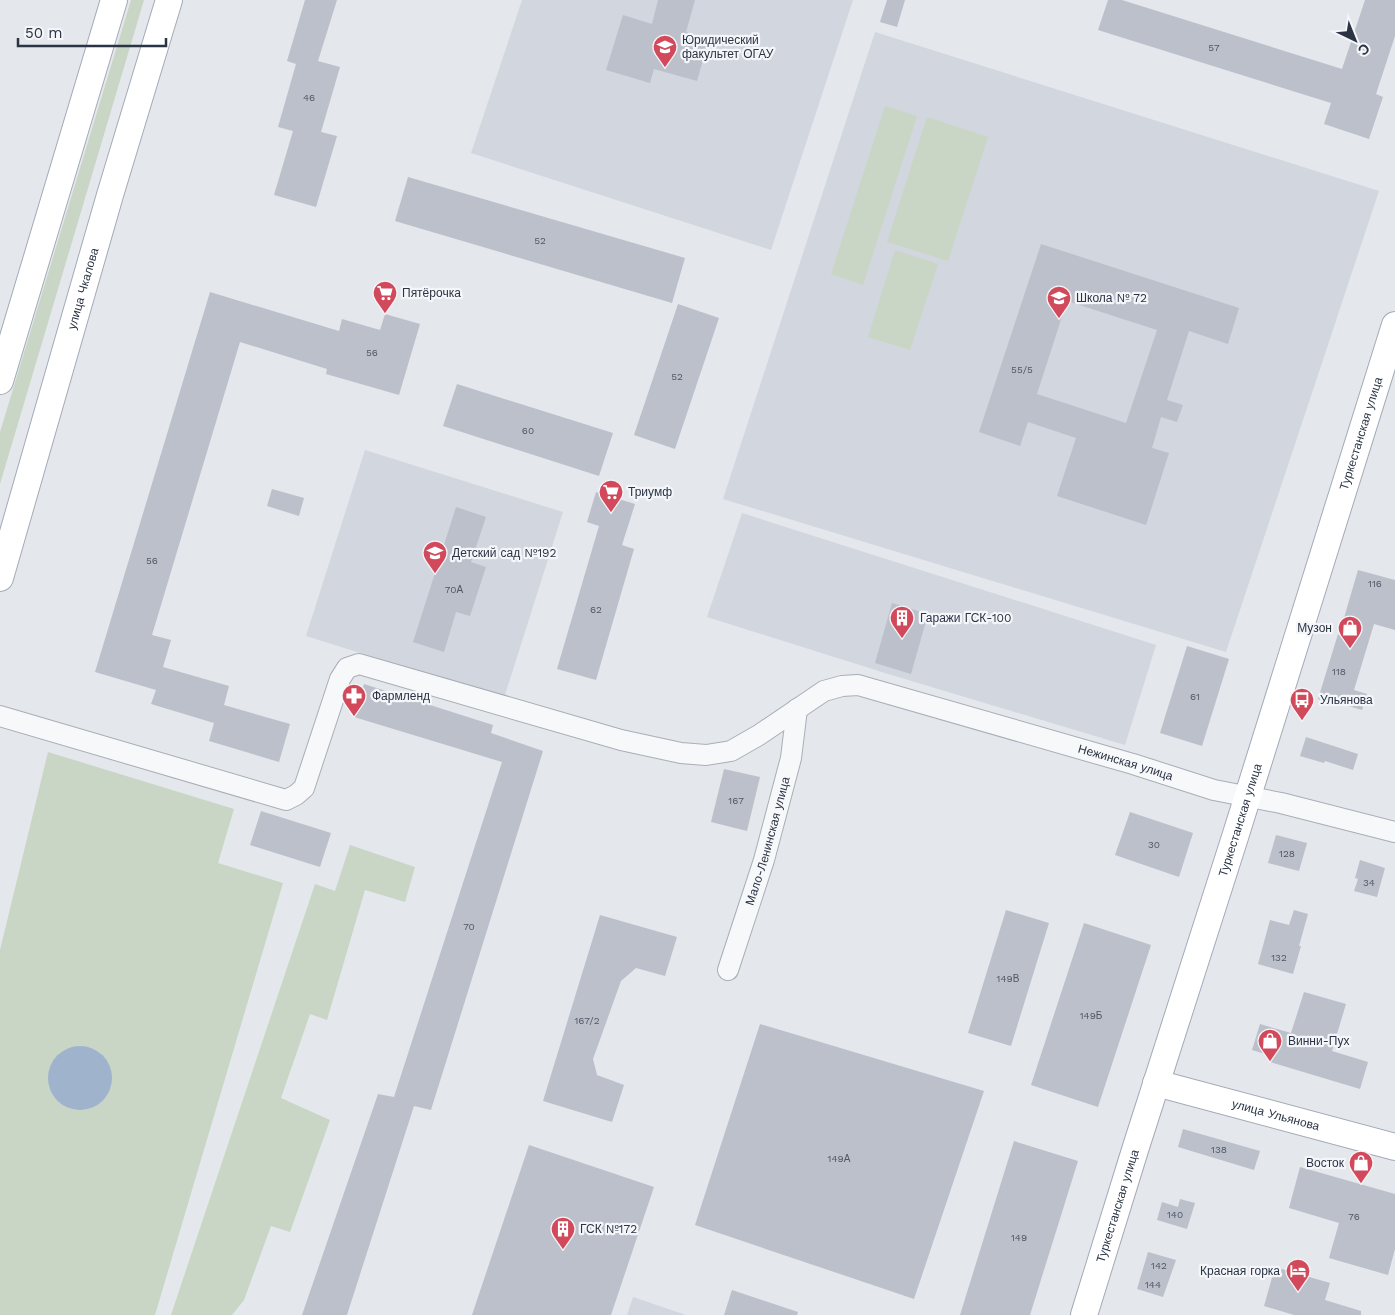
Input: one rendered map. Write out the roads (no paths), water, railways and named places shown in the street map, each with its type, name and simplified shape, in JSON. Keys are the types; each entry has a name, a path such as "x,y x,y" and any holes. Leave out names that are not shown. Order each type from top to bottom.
{"main road":[{"path":"0,381 114,0"},
{"name":"улица Чкалова","path":"0,578 7,524 169,0"},
{"name":"Туркестанская улица","path":"1084,1315 1395,325"},
{"name":"улица Ульянова","path":"1156,1083 1395,1147"}],"street":[{"path":"0,716 286,800 304,788 340,679 347,668 358,664 599,734 681,753 706,755 731,751 760,735 797,709"},
{"name":"Нежинская улица","path":"797,709 824,691 842,686 858,685 1132,764 1214,790 1281,804 1395,832"},
{"name":"Мало-Ленинская улица","path":"728,970 764,860 791,758 797,709"}],"water":[{"path":"80,1046 92,1049 103,1055 109,1066 112,1078 109,1090 103,1101 92,1107 80,1110 68,1107 57,1101 51,1090 48,1078 51,1066 57,1055 68,1049"}],"place":[{"name":"Юридический факультет ОГАУ","path":"665,68"},
{"name":"Пятёрочка","path":"385,314"},
{"name":"Школа № 72","path":"1059,319"},
{"name":"Триумф","path":"611,513"},
{"name":"Детский сад №192","path":"435,574"},
{"name":"Гаражи ГСК-100","path":"902,639"},
{"name":"Музон","path":"1350,649"},
{"name":"Фармленд","path":"354,717"},
{"name":"Ульянова","path":"1302,721"},
{"name":"Винни-Пух","path":"1270,1062"},
{"name":"Восток","path":"1361,1184"},
{"name":"ГСК №172","path":"563,1250"},
{"name":"Красная горка","path":"1298,1292"}]}
